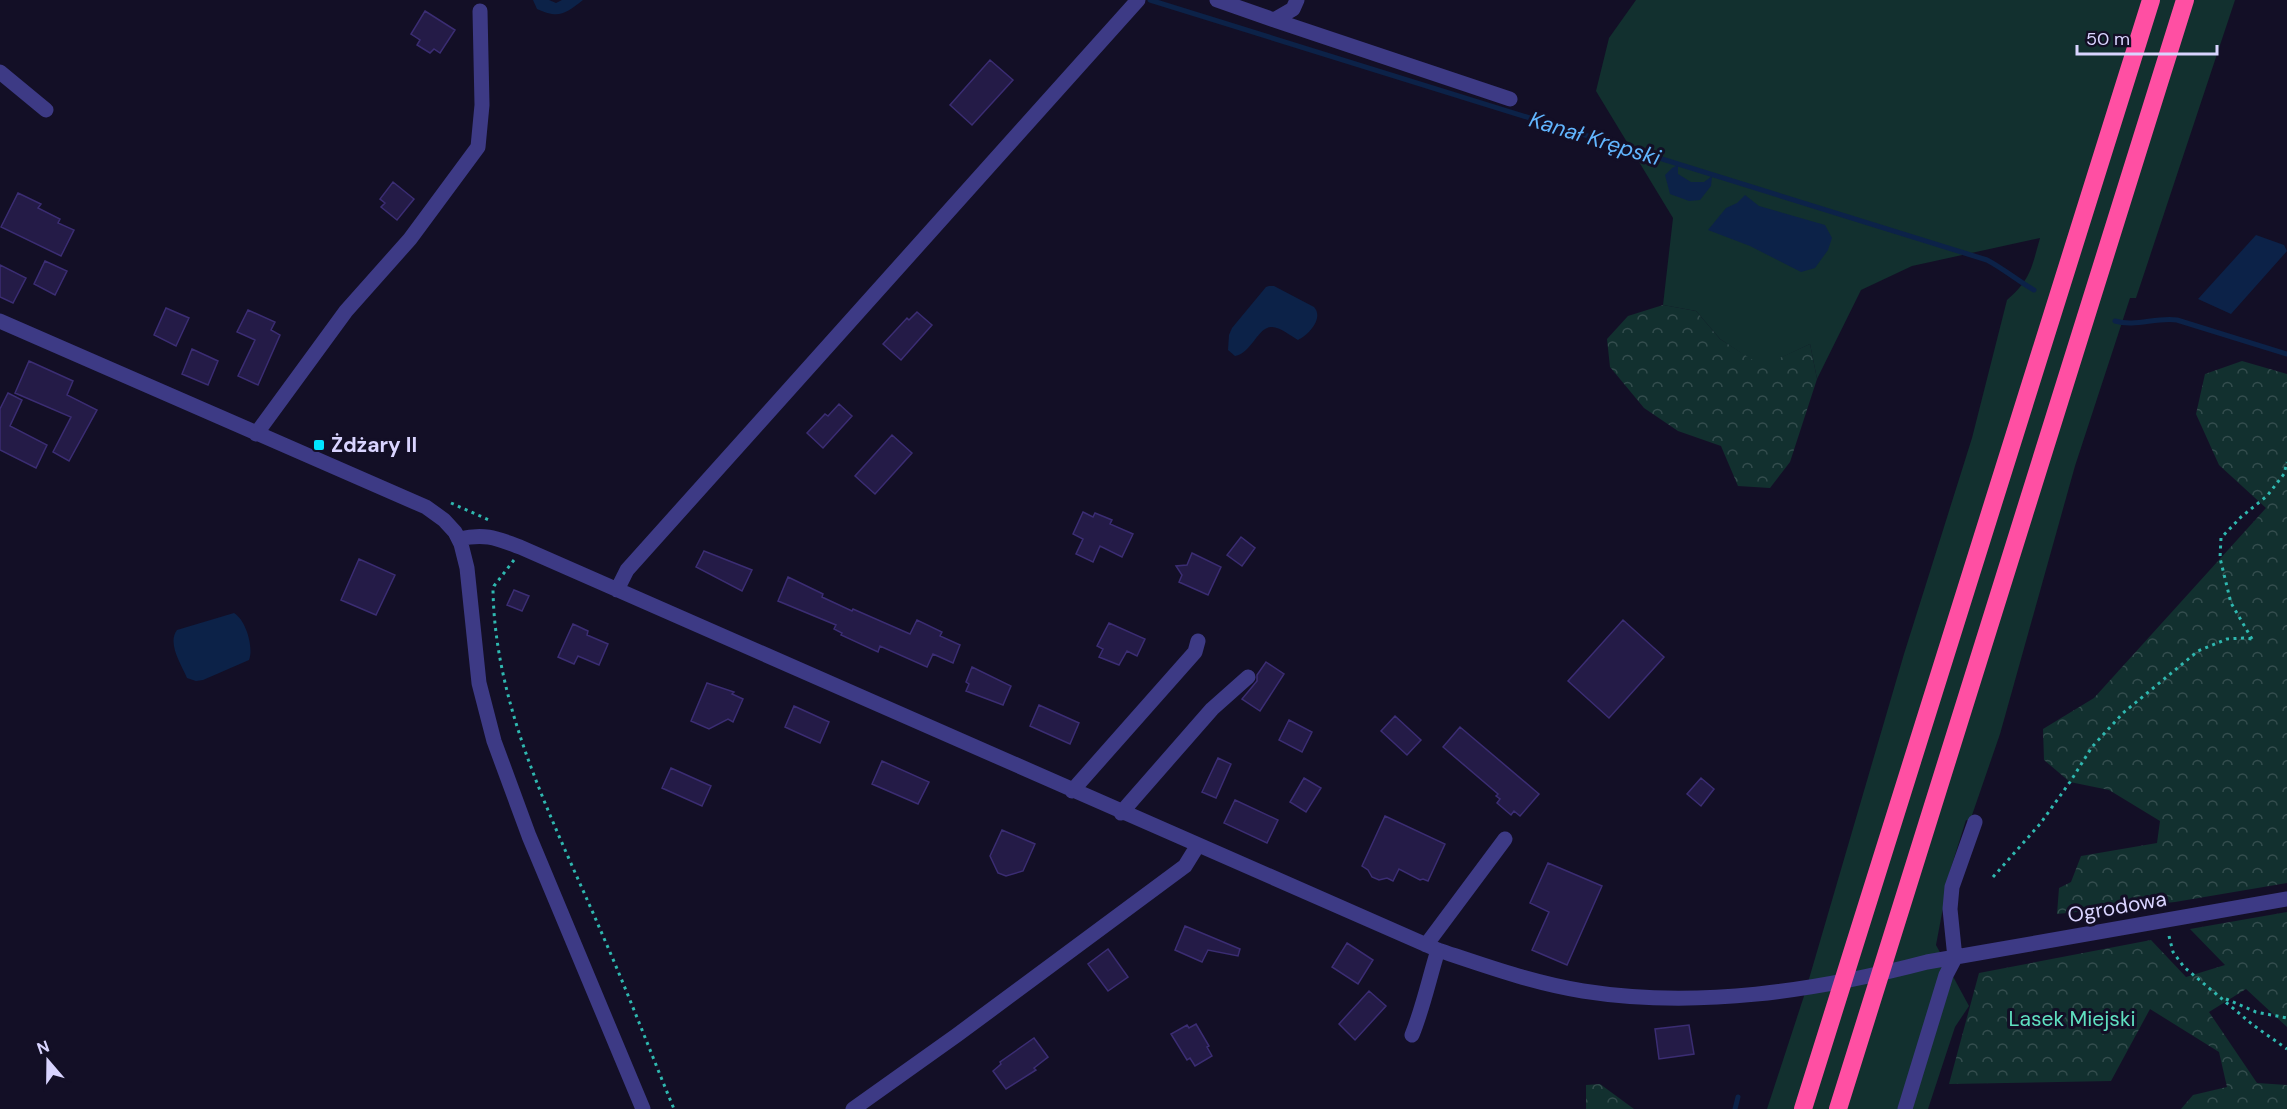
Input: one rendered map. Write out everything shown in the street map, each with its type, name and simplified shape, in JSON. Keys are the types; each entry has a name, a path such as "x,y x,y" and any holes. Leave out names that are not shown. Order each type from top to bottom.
{"highway":[{"path":"1803,1109 2151,0"},
{"path":"1838,1109 2185,0"}],"street":[{"path":"617,590 627,570 1138,0"},
{"path":"1217,0 1510,99"},
{"path":"1274,20 1293,9 1297,0"},
{"path":"256,434 346,311 410,239 478,147 483,105 480,11"},
{"path":"0,72 46,110"},
{"path":"0,321 426,507 444,520 459,539 468,576 479,683 494,741 529,836 643,1109"},
{"name":"Ogrodowa","path":"459,539 480,535 489,536 520,547 1432,948 1541,983 1615,996 1683,999 1786,990 1880,974 1927,962 2287,899"},
{"path":"1072,791 1195,652 1197,641"},
{"path":"1122,813 1212,709 1248,677"},
{"path":"1905,1109 1946,975 1955,958 1951,896 1975,822"},
{"path":"1412,1035 1421,1012 1432,948 1505,838"},
{"path":"854,1109 1185,866 1198,845"}],"path":[{"path":"1993,877 2040,824 2092,747 2122,713 2198,651 2227,639 2252,639 2231,603 2220,558 2221,538 2241,517 2267,496 2284,474 2287,462"},
{"path":"520,547 493,590 501,659 511,702 527,755 561,840 674,1109"},
{"path":"2165,919 2174,952 2184,967 2253,1025 2287,1049"},
{"path":"2222,998 2256,1012 2287,1018"}],"green space":[{"path":"1636,0 2235,0 2136,298 2130,298 2075,466 2000,734 1970,821 1966,820 1950,871 1936,945 1969,1006 1955,1027 1928,1109 1767,1109 1804,996 1904,654 1972,438 2007,300 2026,279 2040,238 1912,266 1861,290 1817,379 1810,344 1762,367 1720,339 1696,311 1663,305 1673,218 1596,91 1609,38"},
{"path":"1663,305 1696,311 1720,339 1762,366 1810,344 1817,379 1790,462 1770,488 1738,486 1721,446 1678,431 1644,408 1610,367 1607,339 1628,316"},
{"path":"2242,361 2287,374 2287,883 2175,902 2057,914 2059,888 2071,882 2081,856 2157,843 2160,821 2109,790 2070,782 2044,760 2043,729 2094,698 2266,508 2219,465 2196,414 2205,374"},
{"name":"Lasek Miejski","path":"2287,912 2287,1027 2246,989 2209,1012 2257,1083 2287,1085 2287,1109 2181,1109 2193,1095 2227,1087 2219,1052 2150,1009 2111,1081 1949,1084 1979,973 2151,940 2186,977 2225,965 2190,929"},
{"path":"1600,1084 1634,1109 1586,1109 1586,1085"}],"water":[{"path":"533,0 549,0 556,3 562,0 583,0 562,14 551,14 537,9"},
{"path":"1678,165 1678,174 1691,182 1704,182 1712,176 1711,186 1700,200 1689,201 1670,194 1665,175"},
{"path":"1745,195 1759,206 1825,225 1832,238 1828,250 1815,268 1801,272 1750,246 1708,230 1726,208 1737,203"},
{"path":"2256,235 2284,245 2287,251 2231,314 2198,299"},
{"path":"1269,286 1274,286 1314,307 1317,316 1314,326 1298,340 1278,328 1267,328 1246,350 1235,356 1228,350 1232,328"},
{"path":"234,613 242,622 248,635 249,660 203,680 196,681 187,678 174,647 174,635 177,630"}],"building":[{"path":"425,11 455,30 440,53 434,49 430,53 417,45 420,40 411,34"},
{"path":"990,60 1013,80 972,125 950,105"},
{"path":"393,182 414,199 397,220 381,207 385,203 380,199"},
{"path":"18,193 41,204 38,208 60,219 58,223 74,230 61,256 1,227"},
{"path":"45,261 67,271 55,295 34,284"},
{"path":"0,265 26,278 13,303 0,297"},
{"path":"166,308 189,318 176,346 154,335"},
{"path":"248,310 275,322 271,330 280,335 258,385 238,376 255,340 237,332"},
{"path":"917,312 932,325 901,360 883,344 907,318 909,320"},
{"path":"192,349 218,361 208,385 182,374"},
{"path":"29,361 73,381 67,395 97,410 69,461 53,452 71,417 15,393"},
{"path":"8,393 22,400 10,426 47,445 36,468 0,450 0,409"},
{"path":"839,404 852,416 823,448 807,433 825,414 828,416"},
{"path":"892,435 912,453 875,494 855,476"},
{"path":"1083,512 1093,517 1095,513 1112,520 1110,524 1133,534 1122,557 1100,546 1093,562 1076,554 1083,539 1073,534"},
{"path":"1241,537 1255,548 1242,566 1227,555"},
{"path":"704,551 752,570 742,591 696,567"},
{"path":"1192,553 1221,567 1208,595 1179,582 1182,575 1176,566 1187,565"},
{"path":"359,559 395,575 376,615 341,600"},
{"path":"788,577 823,594 822,597 910,634 917,620 942,632 940,636 960,645 953,663 933,654 927,667 880,646 878,652 841,635 842,633 834,629 836,625 778,601"},
{"path":"514,590 529,596 522,611 507,605"},
{"path":"1623,620 1664,657 1609,718 1568,681"},
{"path":"1109,623 1145,639 1137,656 1127,651 1119,665 1099,657 1103,649 1097,646"},
{"path":"573,624 588,631 587,635 608,644 599,665 578,656 574,664 558,657"},
{"path":"1266,662 1284,674 1260,711 1242,699 1257,681 1257,675"},
{"path":"972,667 1011,686 1003,705 966,691 969,684 966,682"},
{"path":"707,683 734,692 732,694 743,699 733,722 728,719 709,729 691,721"},
{"path":"1039,705 1079,723 1070,744 1030,726"},
{"path":"794,706 829,722 820,743 785,727"},
{"path":"1395,716 1421,740 1407,755 1381,731"},
{"path":"1289,720 1312,732 1302,752 1279,740"},
{"path":"1460,727 1539,794 1520,816 1514,811 1511,815 1497,803 1500,799 1496,796 1498,794 1443,747"},
{"path":"1218,758 1231,764 1216,798 1202,792"},
{"path":"882,761 929,782 918,804 872,784"},
{"path":"671,768 711,786 702,806 662,788"},
{"path":"1304,778 1321,788 1306,812 1290,802"},
{"path":"1701,778 1714,789 1701,806 1687,794"},
{"path":"1235,800 1278,820 1267,843 1224,823"},
{"path":"1385,816 1445,844 1428,881 1420,880 1399,869 1393,881 1387,878 1379,880 1372,877 1362,866"},
{"path":"1002,830 1035,844 1023,871 1006,876 998,873 990,856"},
{"path":"1548,863 1602,886 1567,965 1532,950 1549,912 1530,903"},
{"path":"1185,926 1240,949 1238,956 1208,950 1202,962 1175,950"},
{"path":"1347,943 1373,960 1358,984 1332,967"},
{"path":"1108,949 1128,977 1108,991 1088,964"},
{"path":"1369,991 1386,1006 1355,1040 1339,1024"},
{"path":"1196,1024 1212,1056 1195,1066 1190,1058 1187,1060 1171,1034 1187,1025 1189,1028"},
{"path":"1689,1025 1694,1054 1659,1059 1655,1029"},
{"path":"1034,1038 1048,1057 1034,1068 1036,1070 1006,1089 993,1071 1001,1064 1000,1062"}],"waterway":[{"name":"Kanał Krępski","path":"1150,0 1987,260 2034,290"},
{"name":"Kanał Krępski","path":"2115,321 2130,323 2177,320 2287,354"},
{"path":"1735,1109 1738,1097"}],"place":[{"name":"Żdżary II","path":"319,445"}]}
